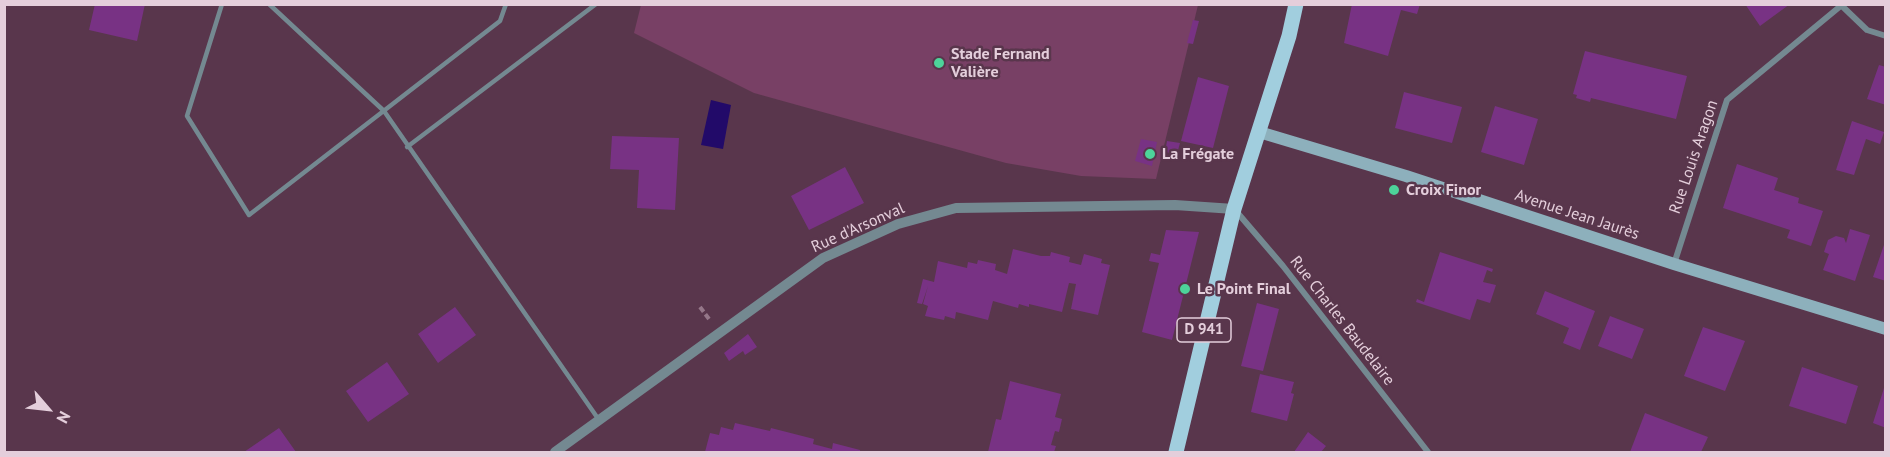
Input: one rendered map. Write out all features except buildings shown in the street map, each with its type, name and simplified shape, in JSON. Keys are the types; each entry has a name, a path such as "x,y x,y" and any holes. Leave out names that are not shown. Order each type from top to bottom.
{"main road":[{"name":"D 941","path":"1176,453 1234,209 1296,4"},
{"name":"Avenue Jean Jaurès","path":"1259,132 1406,176 1674,264 1886,329"}],"street":[{"path":"1842,5 1867,30 1886,36"},
{"name":"Rue Louis Aragon","path":"1674,264 1727,100 1842,5"},
{"name":"Rue d'Arsonval","path":"555,453 823,258 898,224 956,208 1175,205 1234,209"},
{"name":"Rue Charles Baudelaire","path":"1234,209 1282,266 1428,453"}],"lane":[{"path":"222,4 187,116 249,215 500,21 506,4"},
{"path":"269,4 384,111 599,420"},
{"path":"407,147 596,4"}],"shaded area":[{"name":"Stade Fernand Valière","path":"641,5 1198,5 1156,179 1081,176 1006,163 754,93 634,33"},
{"path":"711,100 731,105 723,149 701,145"}],"place":[{"name":"Stade Fernand Valière","path":"939,63"},
{"name":"La Frégate","path":"1150,154"},
{"name":"Croix Finor","path":"1394,190"},
{"name":"Le Point Final","path":"1185,289"}]}
